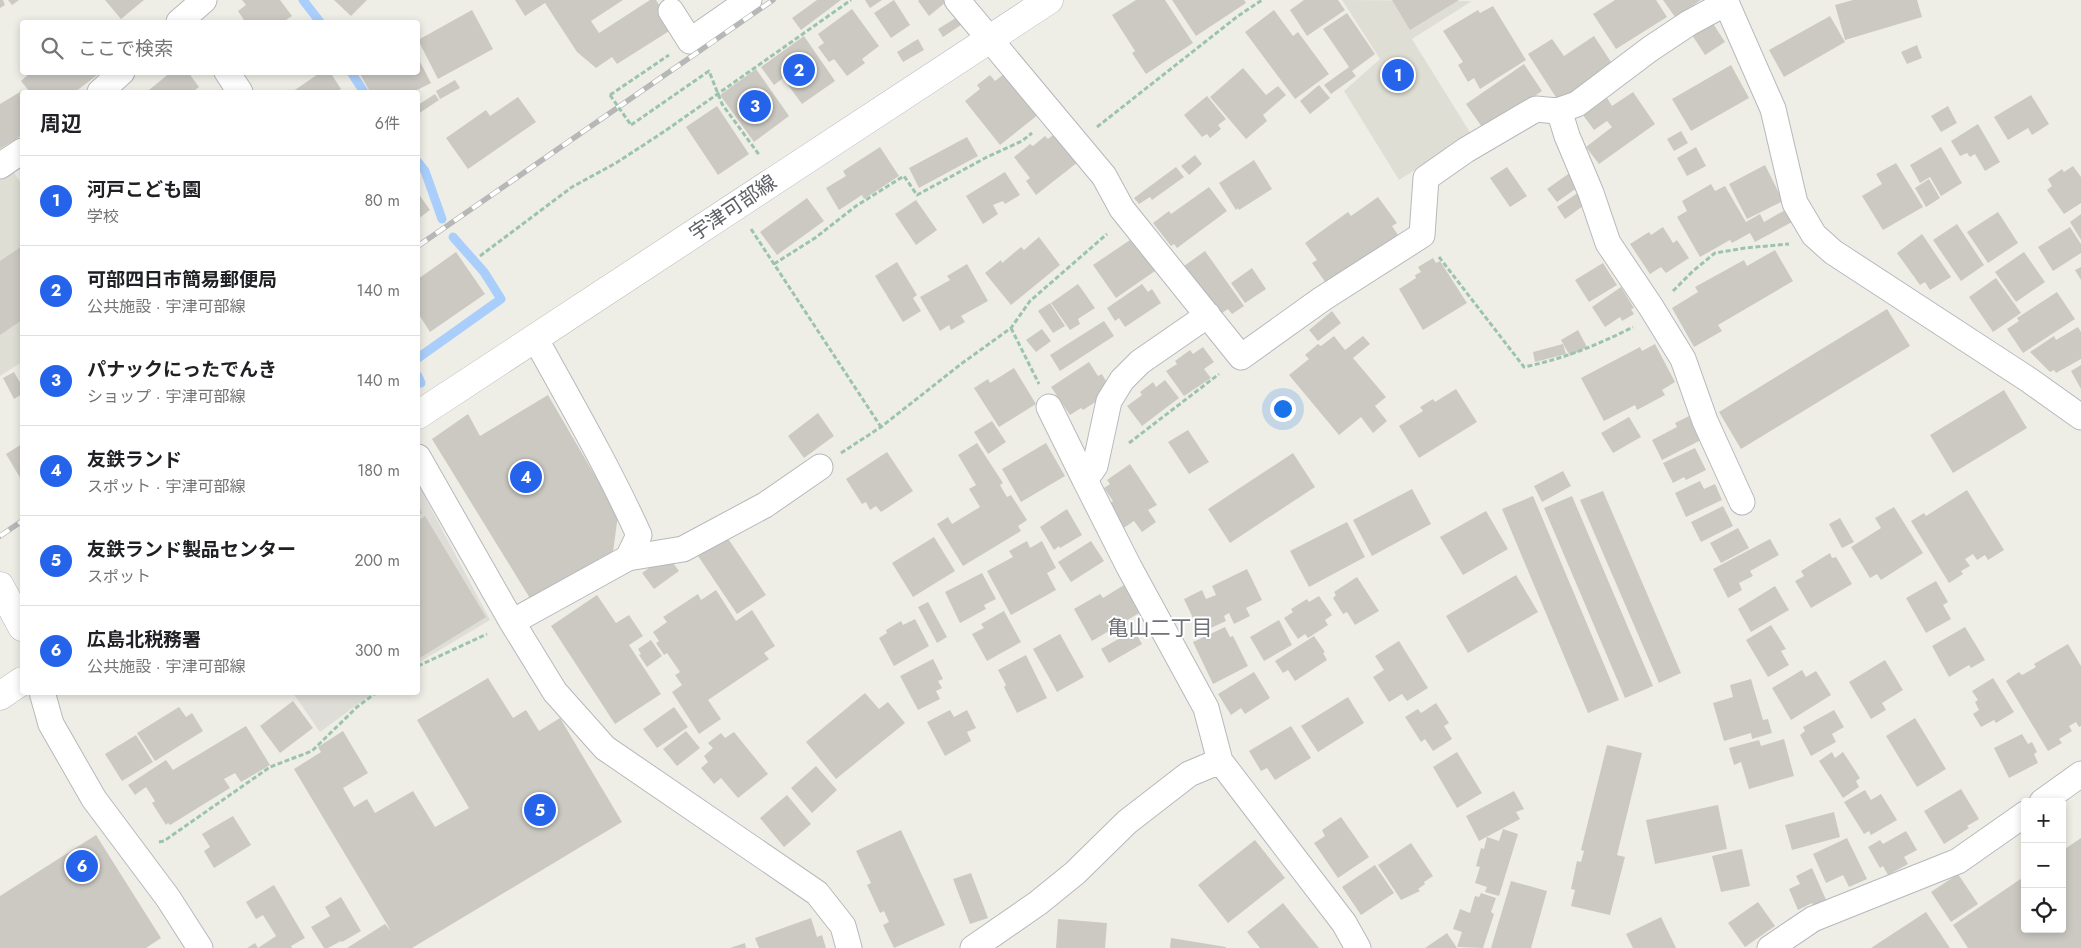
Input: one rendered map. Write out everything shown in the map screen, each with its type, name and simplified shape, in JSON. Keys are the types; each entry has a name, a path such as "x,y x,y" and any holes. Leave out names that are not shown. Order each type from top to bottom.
{"main road":[{"name":"宇津可部線","path":"420,414 1049,0"},
{"path":"0,586 20,623"},
{"path":"0,696 20,682"}],"street":[{"path":"671,11 690,41 749,0"},
{"path":"957,0 1104,176 1128,216 1241,357 1322,299 1422,235 1426,178 1466,150 1536,109 1559,110 1578,104 1650,49 1689,23 1726,2 1773,109 1795,203 1814,235 1832,252 2029,380 2081,417"},
{"path":"102,90 119,75"},
{"path":"229,75 239,90"},
{"path":"1559,110 1567,136 1608,242 1683,359 1705,421 1742,502"},
{"path":"0,166 20,152"},
{"path":"1085,480 1095,466 1108,402 1122,380 1140,362 1208,315"},
{"path":"535,338 608,470 639,535 628,558"},
{"path":"1049,408 1129,567 1206,708 1220,761 1344,923 1358,948"},
{"path":"420,461 512,622 555,692 605,748 817,893 843,926 849,948"},
{"path":"512,622 628,558 683,549 765,505 820,467"},
{"path":"43,695 51,724 89,790 168,898 200,948"},
{"path":"974,948 1038,904 1075,873 1127,822 1181,780 1189,774 1220,761"},
{"path":"2048,798 2081,774"},
{"path":"1770,948 1813,919 1958,861 2021,817"}],"path":[{"path":"480,256 572,187 616,163 851,0"},
{"path":"1077,143 1238,16 1262,0"},
{"path":"690,41 610,95 631,125 709,71 722,104 777,178"},
{"path":"774,264 815,238 856,206 904,176 917,195 987,157 1022,141 1054,115"},
{"path":"736,207 881,427"},
{"path":"820,467 881,427 961,364 1011,328 1030,301 1128,216"},
{"path":"1422,235 1524,367 1554,361 1605,342 1656,315 1663,300 1693,271 1715,254 1745,248 1786,245 1814,235"},
{"path":"1011,328 1049,408"},
{"path":"1123,448 1159,418 1241,357"},
{"path":"420,665 512,622"},
{"path":"133,851 164,840 270,767 312,751 357,707 373,695"}],"shaded area":[{"path":"1342,0 1472,1 1412,39 1471,134 1399,180 1344,91 1380,59"},
{"path":"13,171 20,182 20,363 0,376 0,177"},
{"path":"420,488 490,620 420,662"},
{"path":"294,695 370,695 320,732"}],"building":[{"path":"0,0 3,0 5,5 0,8"},
{"path":"8,0 19,0 12,5"},
{"path":"105,0 144,0 121,19"},
{"path":"242,0 280,0 292,16 286,20 244,20 238,11 246,5"},
{"path":"334,0 367,0 351,16"},
{"path":"515,0 623,0 591,21 599,33 650,0 656,0 674,28 617,64 612,57 596,68 577,52 545,3 525,16"},
{"path":"817,0 841,0 801,30 792,18"},
{"path":"865,0 882,0 870,8"},
{"path":"894,0 910,25 891,38 874,13"},
{"path":"919,0 945,0 946,2 929,16"},
{"path":"1136,0 1165,0 1193,43 1146,74 1132,53 1135,51 1112,15"},
{"path":"1172,0 1244,0 1246,3 1196,36"},
{"path":"1304,0 1338,0 1345,10 1307,36 1290,10"},
{"path":"1392,0 1459,0 1410,30"},
{"path":"1615,0 1656,0 1667,17 1616,49 1593,14"},
{"path":"1663,0 1701,0 1675,17"},
{"path":"1853,0 1917,0 1922,17 1845,40 1835,5"},
{"path":"1493,6 1526,60 1480,89 1474,78 1468,82 1458,65 1463,62 1443,31 1478,10 1480,13"},
{"path":"852,9 879,46 862,59 865,63 847,76 834,59 829,62 818,47 824,43 818,34"},
{"path":"472,10 493,49 438,79 420,44 420,39"},
{"path":"1274,10 1293,36 1298,32 1329,74 1295,99 1245,32"},
{"path":"1347,13 1375,54 1352,71 1356,76 1331,94 1324,85 1349,67 1323,29"},
{"path":"959,16 964,23 943,37 938,29"},
{"path":"1830,16 1845,42 1784,77 1769,50"},
{"path":"1712,22 1725,42 1705,55 1692,35"},
{"path":"804,36 835,81 802,104 783,78 774,85 761,67"},
{"path":"1594,36 1613,65 1559,102 1528,54 1552,39 1564,56"},
{"path":"918,39 924,50 903,62 897,52"},
{"path":"1917,45 1922,58 1907,64 1901,52"},
{"path":"420,62 431,83 417,90 369,90 361,75 420,75"},
{"path":"1524,64 1542,91 1484,130 1466,104"},
{"path":"1731,65 1749,98 1691,131 1672,99"},
{"path":"1243,68 1266,95 1278,86 1286,95 1263,115 1267,121 1246,139 1210,97"},
{"path":"756,69 789,116 754,142 720,95"},
{"path":"1004,74 1039,114 1000,145 965,101 980,89 977,85 990,75 995,81"},
{"path":"28,75 97,75 78,90 28,90 21,81"},
{"path":"167,75 190,75 199,87 195,90 149,90"},
{"path":"317,75 332,75 341,89 339,90 295,90"},
{"path":"455,80 460,88 440,99 436,91"},
{"path":"1319,85 1330,98 1310,114 1300,101"},
{"path":"20,92 20,136 0,149 0,104"},
{"path":"1633,92 1655,124 1599,164 1586,147 1612,127 1607,121 1594,130 1583,115 1607,98 1612,106"},
{"path":"435,94 439,100 420,113 420,104"},
{"path":"2031,95 2049,124 2032,135 2028,128 2008,140 1994,117"},
{"path":"1207,96 1226,119 1218,125 1221,129 1210,138 1207,134 1202,137 1184,115"},
{"path":"518,97 536,122 468,169 446,138 486,110 490,116"},
{"path":"717,106 749,154 718,175 686,127"},
{"path":"1948,106 1957,123 1941,132 1931,116"},
{"path":"1978,124 2000,162 1985,171 1975,154 1970,157 1967,153 1960,156 1951,141"},
{"path":"1681,131 1688,143 1674,151 1667,139"},
{"path":"1056,133 1078,162 1036,195 1026,181 1030,178 1014,157 1030,144 1033,146 1045,136 1048,139"},
{"path":"967,137 978,156 919,188 909,168"},
{"path":"880,147 899,176 864,199 862,195 839,210 826,188 846,176 843,171"},
{"path":"1696,147 1706,166 1687,176 1677,158"},
{"path":"1941,147 1962,183 1941,196 1930,177 1920,183 1910,165"},
{"path":"1195,155 1202,164 1189,175 1181,166"},
{"path":"1254,160 1272,189 1239,210 1238,208 1236,210 1219,183"},
{"path":"1896,163 1923,207 1883,230 1862,196 1882,184 1876,174"},
{"path":"1765,165 1783,201 1747,219 1729,184"},
{"path":"2073,166 2081,177 2081,203 2064,214 2047,190 2052,186 2048,179 2062,169 2064,172"},
{"path":"1176,167 1184,177 1152,200 1150,197 1139,204 1134,198"},
{"path":"1507,167 1527,196 1510,207 1490,178"},
{"path":"1005,172 1020,195 1005,204 1003,201 993,205 998,214 983,224 966,196"},
{"path":"1571,172 1581,185 1557,202 1547,189"},
{"path":"1929,179 1940,198 1926,207 1915,188"},
{"path":"1711,184 1715,191 1725,186 1746,222 1760,214 1764,222 1785,210 1792,222 1755,242 1750,233 1732,243 1730,240 1700,257 1677,217 1687,211 1682,201"},
{"path":"1209,187 1227,211 1177,248 1174,244 1171,246 1153,223 1169,211 1171,214"},
{"path":"1579,192 1587,203 1565,219 1557,207"},
{"path":"420,196 430,210 420,218"},
{"path":"1378,197 1397,223 1392,226 1398,235 1340,277 1330,289 1312,263 1317,260 1305,243 1348,212 1351,216"},
{"path":"807,198 824,221 777,255 760,232"},
{"path":"916,200 937,230 916,245 895,214"},
{"path":"1998,212 2018,243 1988,263 1967,232"},
{"path":"2081,214 2081,240 2070,222"},
{"path":"1957,224 1984,265 1961,281 1933,240"},
{"path":"1663,227 1673,243 1677,240 1689,258 1666,273 1661,267 1650,274 1630,244 1649,232 1651,235"},
{"path":"2070,227 2081,244 2081,253 2053,271 2038,247"},
{"path":"1922,234 1951,277 1930,290 1925,282 1920,285 1897,253"},
{"path":"1136,236 1155,271 1116,298 1093,265"},
{"path":"1039,237 1060,265 1011,305 985,273 1001,260 1002,263 1021,247 1024,250"},
{"path":"20,247 20,321 0,335 0,261"},
{"path":"1775,250 1793,281 1718,325 1722,331 1694,347 1672,308 1698,292 1695,287 1744,260 1747,266"},
{"path":"1205,251 1244,306 1232,314 1228,309 1219,315 1184,266"},
{"path":"456,252 485,294 430,332 420,316 420,278"},
{"path":"2024,252 2045,282 2016,302 1995,272"},
{"path":"1433,258 1436,263 1440,261 1467,303 1423,330 1399,289 1416,278 1415,275 1421,272 1418,267"},
{"path":"897,262 917,295 913,298 921,311 903,322 875,276"},
{"path":"1603,263 1617,285 1589,302 1575,280"},
{"path":"967,264 988,301 961,316 965,322 951,330 949,325 940,331 920,297 950,280 947,276"},
{"path":"2081,267 2081,280 2075,270"},
{"path":"1252,268 1266,289 1245,303 1231,283"},
{"path":"1996,278 2021,313 1993,332 1969,297"},
{"path":"1078,284 1095,308 1078,319 1080,324 1070,330 1051,303"},
{"path":"1142,284 1148,292 1152,289 1161,303 1125,327 1119,318 1115,321 1107,308"},
{"path":"1621,287 1634,308 1631,309 1634,314 1622,321 1620,317 1605,327 1592,307"},
{"path":"2057,292 2075,319 2023,353 2007,329 2019,321 2017,318"},
{"path":"1050,303 1065,326 1053,333 1038,311"},
{"path":"1887,309 1910,346 1741,449 1719,412"},
{"path":"1332,311 1341,323 1318,341 1309,330"},
{"path":"1104,321 1114,336 1060,371 1050,355"},
{"path":"2078,327 2081,332 2081,359 2056,373 2054,370 2050,372 2030,352 2054,336 2056,340"},
{"path":"1042,329 1051,341 1036,352 1026,340"},
{"path":"1578,330 1587,347 1570,356 1561,340"},
{"path":"1334,336 1345,350 1363,336 1370,344 1353,358 1386,397 1375,406 1387,421 1373,433 1361,417 1339,435 1289,375 1309,359 1305,355 1318,344 1321,346"},
{"path":"1563,344 1566,354 1535,362 1533,352"},
{"path":"1655,344 1675,382 1662,390 1665,395 1637,410 1635,405 1604,421 1581,378 1640,347 1642,351"},
{"path":"1203,347 1214,362 1204,369 1211,378 1184,396 1166,371 1177,364 1175,361 1190,350 1193,354"},
{"path":"1089,362 1098,376 1102,374 1107,383 1103,397 1083,410 1081,408 1070,415 1051,387"},
{"path":"2081,365 2081,389 2071,371"},
{"path":"1014,368 1036,404 999,427 974,388 988,379 990,383"},
{"path":"14,372 20,382 20,395 14,399 3,378"},
{"path":"1165,380 1179,398 1142,426 1127,406 1142,395 1140,392 1153,382 1156,387"},
{"path":"1456,389 1477,422 1419,458 1399,426 1423,411 1420,407 1433,399 1435,402"},
{"path":"2004,390 2027,428 1953,473 1930,435"},
{"path":"548,395 618,515 613,552 531,600 432,439 468,414 480,436"},
{"path":"818,413 834,436 804,458 788,436"},
{"path":"1689,416 1701,440 1662,460 1652,440 1677,427 1675,423"},
{"path":"1629,417 1641,437 1613,453 1601,433"},
{"path":"992,421 1006,442 988,454 974,432"},
{"path":"1188,430 1209,462 1189,474 1168,442"},
{"path":"977,443 1003,483 1000,485 1007,497 1011,495 1027,520 1018,526 1021,531 963,566 937,524 948,517 952,524 980,507 969,489 976,485 958,455"},
{"path":"1046,443 1065,476 1021,502 1002,469"},
{"path":"20,445 20,478 6,454"},
{"path":"1695,448 1706,470 1686,480 1684,477 1673,483 1663,463"},
{"path":"887,452 913,491 881,512 876,506 870,510 866,502 862,504 846,479"},
{"path":"1293,453 1315,487 1230,543 1208,509"},
{"path":"1130,464 1157,505 1148,510 1156,522 1142,532 1134,521 1122,529 1109,504 1113,501 1104,488 1110,484 1107,480"},
{"path":"1563,471 1571,486 1542,502 1534,486"},
{"path":"1700,481 1704,489 1715,484 1722,500 1686,517 1675,493"},
{"path":"1412,489 1431,524 1372,556 1353,520"},
{"path":"1967,490 2004,550 1988,560 1985,555 1977,560 1973,554 1965,559 1970,566 1961,571 1963,574 1949,583 1911,521 1924,513 1926,516"},
{"path":"1603,491 1681,673 1659,683 1580,500"},
{"path":"1533,496 1619,700 1588,713 1502,509"},
{"path":"1572,496 1653,686 1625,698 1544,508"},
{"path":"1723,506 1733,526 1701,542 1691,522"},
{"path":"1894,507 1923,553 1881,580 1877,574 1870,578 1851,547 1881,528 1875,518"},
{"path":"1067,509 1082,535 1054,550 1040,527"},
{"path":"1486,511 1508,549 1463,575 1440,537"},
{"path":"425,516 486,617 420,658 420,520"},
{"path":"1840,518 1854,542 1842,548 1829,524"},
{"path":"1347,522 1365,557 1309,587 1290,551"},
{"path":"1738,528 1749,548 1721,563 1710,543"},
{"path":"727,537 766,595 737,614 698,556"},
{"path":"934,537 955,571 913,597 892,563"},
{"path":"1770,539 1779,555 1750,571 1753,576 1739,583 1742,590 1728,598 1713,569"},
{"path":"1027,541 1030,548 1042,541 1056,568 1047,573 1056,590 1011,615 987,571 1013,557 1009,551"},
{"path":"1091,541 1104,561 1071,582 1058,562"},
{"path":"1830,553 1832,558 1836,557 1852,584 1811,608 1795,581 1804,576 1801,571"},
{"path":"667,555 679,571 654,589 642,573"},
{"path":"1247,569 1262,600 1246,608 1250,616 1234,624 1229,613 1224,616 1226,621 1200,633 1184,599 1202,590 1206,599 1216,595 1212,586"},
{"path":"982,573 996,599 984,605 986,609 960,623 945,592"},
{"path":"1516,575 1538,612 1468,653 1446,616"},
{"path":"1357,577 1379,611 1355,625 1347,612 1343,614 1333,598 1336,595 1334,592"},
{"path":"1936,581 1948,602 1943,605 1951,619 1926,633 1906,598"},
{"path":"1124,585 1141,612 1092,641 1074,609 1100,594 1103,598"},
{"path":"1775,586 1789,610 1751,632 1738,609"},
{"path":"716,590 736,621 752,610 775,646 764,653 769,659 708,700 721,719 699,734 672,692 682,685 675,675 680,672 667,653 664,655 656,643 659,641 653,632 667,622 663,617 698,594 701,600"},
{"path":"597,595 616,623 629,615 643,636 629,645 661,694 615,724 551,626"},
{"path":"1319,596 1332,615 1325,620 1328,625 1308,638 1305,634 1298,639 1284,618 1293,612 1291,609 1307,599 1309,602"},
{"path":"928,602 947,637 937,643 918,607"},
{"path":"1004,611 1021,642 987,661 972,634 984,628 981,624"},
{"path":"915,619 929,646 894,666 879,638 887,633 886,630 901,621 903,625"},
{"path":"1279,620 1292,645 1264,661 1250,637"},
{"path":"1771,625 1786,649 1781,651 1789,665 1768,677 1746,640"},
{"path":"1225,627 1230,637 1233,636 1248,666 1213,684 1193,642"},
{"path":"1965,627 1985,660 1971,668 1969,665 1949,677 1932,646"},
{"path":"1134,630 1142,644 1109,663 1101,649"},
{"path":"1060,634 1084,677 1057,692 1033,649"},
{"path":"1314,636 1325,652 1323,653 1327,660 1295,681 1288,670 1283,673 1275,661"},
{"path":"651,640 662,656 647,667 639,655 641,654 638,649"},
{"path":"1399,641 1428,688 1407,701 1402,694 1389,702 1373,677 1384,670 1375,656"},
{"path":"2068,644 2081,666 2081,726 2079,727 2076,722 2069,726 2072,731 2059,739 2062,743 2048,751 2006,681 2019,672 2022,675 2036,667 2034,664"},
{"path":"1026,655 1047,698 1017,713 998,670"},
{"path":"933,659 943,679 938,681 942,688 936,691 940,699 918,710 900,676"},
{"path":"1885,660 1903,690 1882,703 1886,710 1871,719 1849,682"},
{"path":"1802,670 1806,677 1816,671 1831,695 1791,720 1772,688"},
{"path":"1254,672 1270,698 1245,714 1241,708 1231,715 1218,694"},
{"path":"488,678 513,718 526,710 539,731 560,718 622,822 412,948 347,948 385,924 391,931 294,769 321,752 318,747 343,731 368,773 343,788 354,807 367,799 375,813 413,791 435,827 469,808 417,720"},
{"path":"1993,678 2014,712 1996,723 1994,720 1981,727 1973,714 1979,710 1975,702 1978,700 1972,691"},
{"path":"1751,679 1763,720 1768,719 1772,733 1752,739 1751,733 1724,741 1713,703 1733,697 1730,685"},
{"path":"865,693 879,709 888,702 905,723 836,779 806,742"},
{"path":"1348,697 1364,723 1318,752 1301,726"},
{"path":"293,701 313,728 280,753 260,726"},
{"path":"1436,703 1449,723 1444,726 1452,739 1433,751 1425,739 1421,742 1405,717 1418,709 1421,713"},
{"path":"179,707 186,717 192,713 203,731 155,761 137,733"},
{"path":"674,707 688,727 657,748 643,729"},
{"path":"950,710 954,717 967,710 976,728 967,732 971,741 945,756 927,722"},
{"path":"1834,710 1844,727 1832,734 1836,742 1811,756 1800,735 1805,731 1803,727"},
{"path":"1915,718 1946,769 1917,787 1886,736"},
{"path":"246,726 270,765 241,782 235,773 224,779 230,788 170,825 168,823 166,825 152,803 155,801 146,787 135,795 128,785 166,760 173,770"},
{"path":"1291,726 1311,758 1275,780 1267,768 1261,771 1249,751"},
{"path":"686,731 700,748 677,766 663,749"},
{"path":"734,732 768,774 738,798 721,778 714,784 701,768 708,762 704,756 713,748 708,743 721,733 725,738"},
{"path":"2022,734 2028,744 2032,742 2037,752 2034,754 2038,763 2009,778 1994,748"},
{"path":"136,735 153,762 122,781 105,754"},
{"path":"1784,739 1794,776 1749,789 1741,762 1734,765 1729,748 1759,740 1761,746"},
{"path":"1607,745 1642,753 1617,855 1625,857 1610,915 1571,906 1575,890 1571,889 1577,861 1581,862 1584,851 1581,850"},
{"path":"1457,752 1482,793 1457,808 1433,767"},
{"path":"1832,752 1835,758 1843,752 1860,778 1856,781 1859,787 1843,798 1819,761"},
{"path":"816,766 837,790 812,813 791,788"},
{"path":"1961,789 1979,819 1967,826 1969,828 1944,844 1924,811"},
{"path":"1865,790 1871,800 1881,794 1897,820 1871,835 1869,831 1864,834 1844,802"},
{"path":"1514,791 1524,809 1516,812 1520,819 1479,841 1466,816"},
{"path":"787,795 811,824 784,847 760,818"},
{"path":"1718,805 1727,849 1655,864 1646,820"},
{"path":"1834,812 1840,837 1792,850 1785,825"},
{"path":"233,816 251,845 214,868 204,851 210,847 202,834"},
{"path":"1341,817 1369,857 1338,878 1314,843 1325,836 1322,830"},
{"path":"1503,829 1518,834 1499,896 1485,892 1487,887 1475,883 1480,867 1476,866 1481,848 1484,849 1487,837 1499,841"},
{"path":"901,830 945,925 894,948 883,925 889,922 884,911 880,913 867,885 871,883 856,851"},
{"path":"1906,831 1917,850 1904,857 1908,864 1888,875 1883,866 1880,868 1868,847 1880,840 1883,844"},
{"path":"96,835 161,938 146,948 0,948 0,896"},
{"path":"1847,838 1867,879 1849,887 1843,875 1826,883 1813,854"},
{"path":"2081,838 2081,948 1968,948 1953,925 2021,879 2021,933 2066,933 2066,848"},
{"path":"1255,840 1285,878 1228,923 1198,885"},
{"path":"1411,843 1433,876 1424,882 1425,884 1418,889 1420,891 1401,900 1378,865"},
{"path":"1742,849 1750,886 1721,892 1712,856"},
{"path":"1375,865 1394,893 1361,915 1342,887"},
{"path":"1812,868 1827,902 1814,908 1812,903 1798,910 1789,889 1800,884 1796,876"},
{"path":"971,873 988,918 970,924 953,879"},
{"path":"1958,874 1978,904 1951,922 1931,892"},
{"path":"1511,881 1547,891 1531,948 1491,948"},
{"path":"274,885 305,938 291,946 292,948 258,948 276,936 263,915 256,919 246,902"},
{"path":"1481,893 1496,898 1491,912 1494,914 1483,948 1457,947 1462,932 1453,929 1460,909 1470,913 1475,896 1479,897"},
{"path":"341,897 361,931 342,942 324,948 311,927 330,916 325,907"},
{"path":"1758,902 1775,926 1745,947 1728,923"},
{"path":"1283,903 1319,948 1260,948 1247,932"},
{"path":"1926,912 1950,948 1871,948"},
{"path":"1661,917 1676,948 1633,948 1626,934"},
{"path":"811,918 817,937 822,935 826,948 759,948 755,938"},
{"path":"1058,919 1107,923 1105,948 1056,948"},
{"path":"1447,933 1457,948 1425,948"},
{"path":"1171,938 1226,947 1226,948 1170,948"},
{"path":"255,943 258,948 247,948"},
{"path":"745,943 746,948 730,948"}],"waterway":[{"path":"303,0 318,20"},
{"path":"353,75 363,90"},
{"path":"420,165 425,171 442,219"},
{"path":"420,357 501,299 484,272 453,237"}],"railway":[{"path":"420,245 773,0"},
{"path":"0,536 20,522"}],"place":[{"name":"可部四日市簡易郵便局","path":"799,70"},
{"name":"河戸こども園","path":"1398,75"},
{"name":"パナックにったでんき","path":"755,106"},
{"name":"友鉄ランド","path":"526,477"},
{"name":"友鉄ランド製品センター","path":"540,810"},
{"name":"広島北税務署","path":"82,866"}],"district":[{"name":"亀山二丁目","path":"1160,628"}]}
